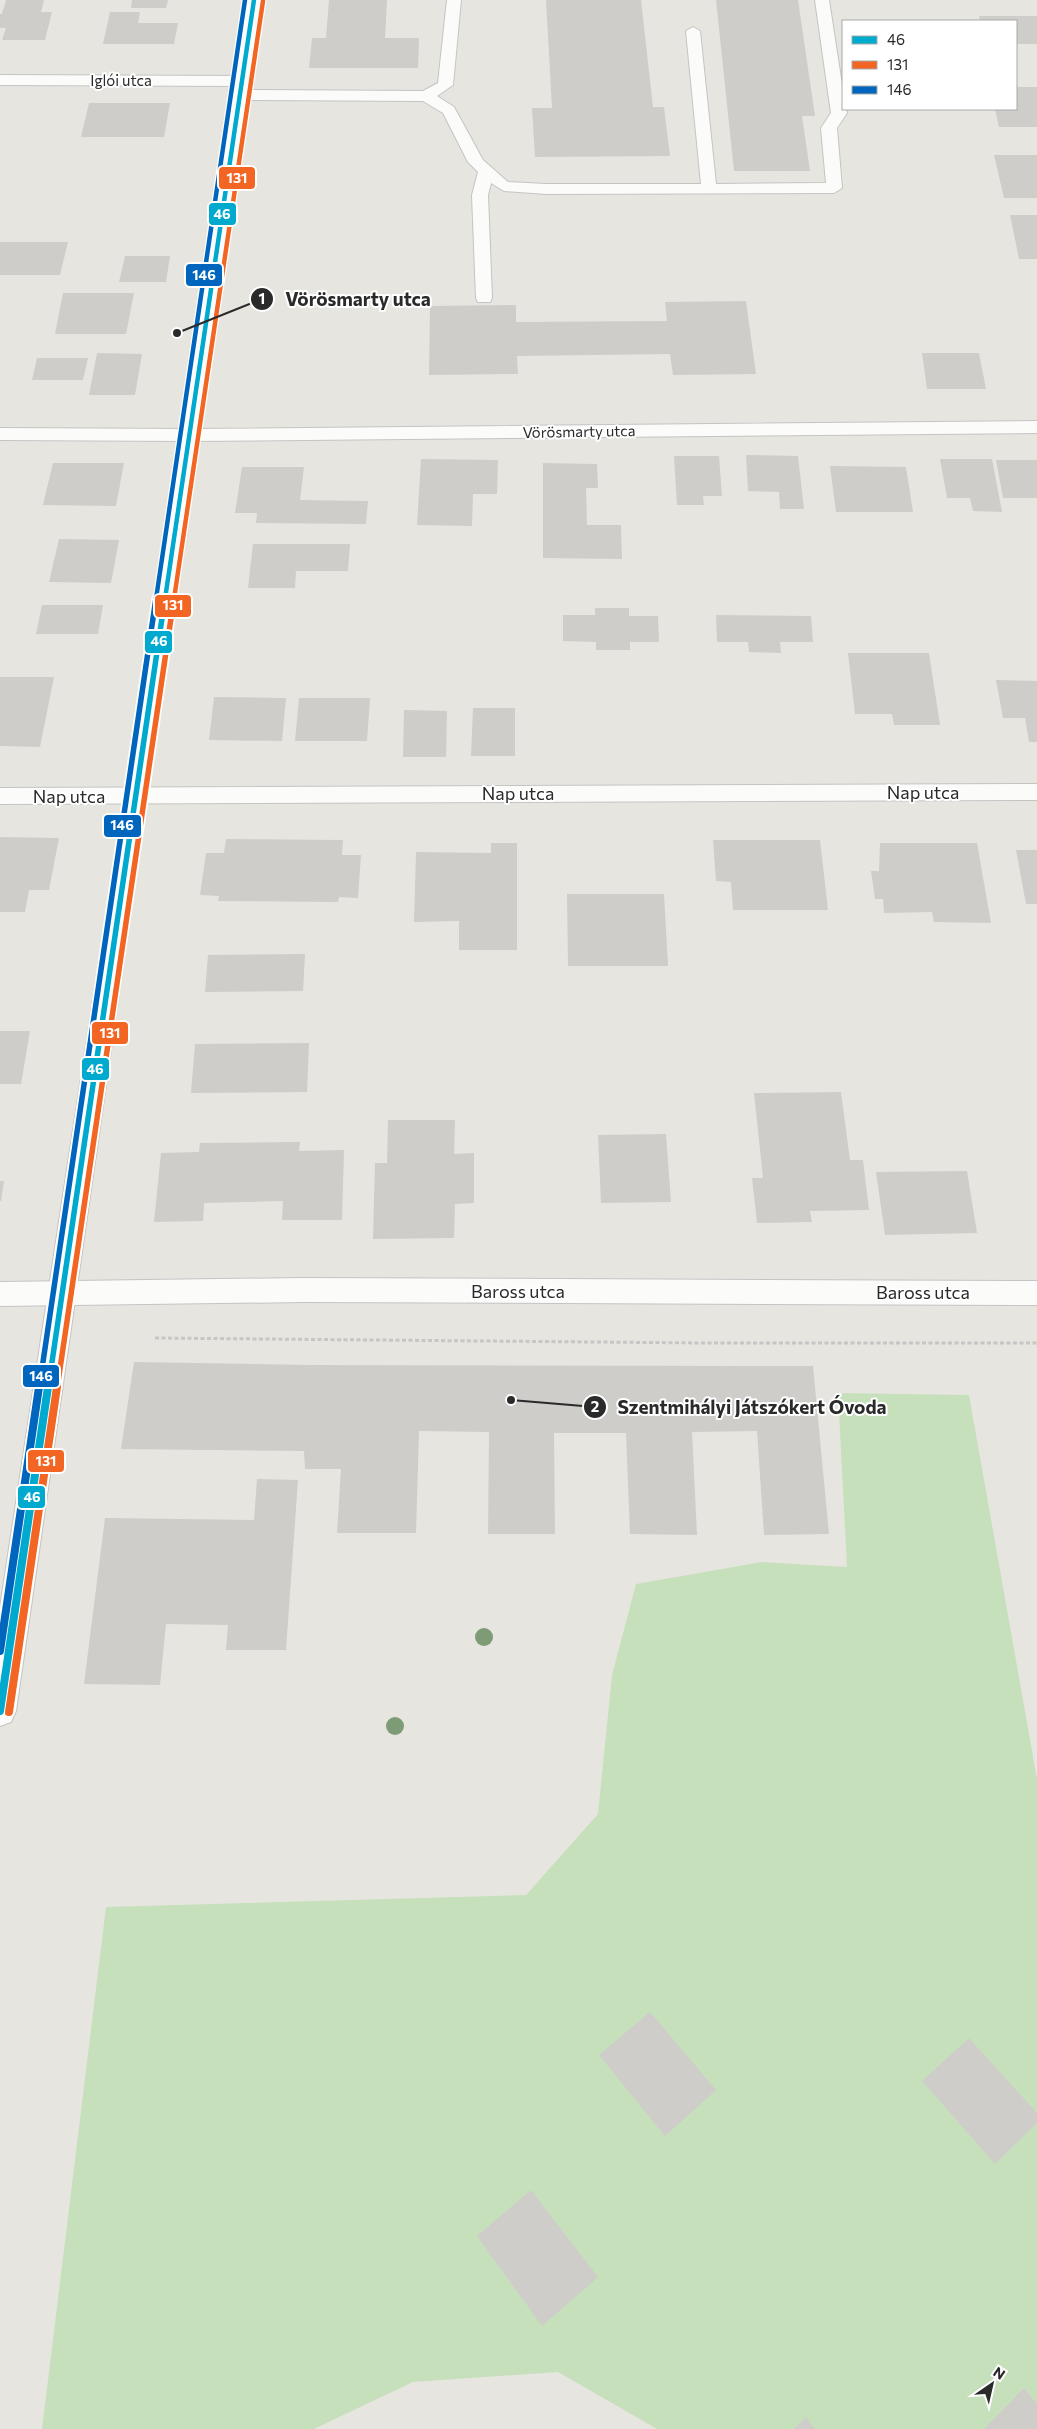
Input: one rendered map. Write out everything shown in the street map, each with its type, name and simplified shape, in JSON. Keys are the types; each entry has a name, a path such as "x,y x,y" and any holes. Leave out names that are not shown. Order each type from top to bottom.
{"street":[{"path":"0,1711 254,0"},
{"name":"Iglói utca","path":"0,80 241,88"},
{"name":"Vörösmarty utca","path":"0,434 190,435 1037,427"},
{"name":"Nap utca","path":"0,796 1037,792"},
{"name":"Baross utca","path":"0,1294 303,1290 1037,1293"}],"lane":[{"path":"426,96 445,85 454,0"},
{"path":"241,88 426,96 449,110 476,162 504,186 546,189 834,188 830,128 839,113 822,0"},
{"path":"693,31 709,188"},
{"path":"484,298 480,195 486,171"}],"path":[{"path":"146,1338 704,1343 1037,1343"}],"green space":[{"path":"838,1393 969,1395 1037,1779 1037,2429 657,2429 558,2372 413,2382 314,2429 42,2429 106,1907 526,1895 598,1814 612,1675 636,1584 762,1562 847,1567"}],"building":[{"path":"6,0 44,0 41,12 52,12 45,40 2,40 6,28 0,28 0,14 2,14"},
{"path":"132,0 168,0 166,8 131,8"},
{"path":"329,0 387,0 385,38 419,38 418,68 309,68 312,38 326,38"},
{"path":"546,0 641,0 653,107 664,107 670,156 535,157 532,108 552,108"},
{"path":"716,0 798,0 815,116 802,116 810,171 734,171"},
{"path":"110,12 140,12 138,23 178,23 174,44 103,44"},
{"path":"979,16 1037,16 1037,44 1017,44 1017,20 980,20"},
{"path":"1017,87 1037,87 1037,127 999,127 995,110 1017,110"},
{"path":"89,103 170,103 164,137 81,137"},
{"path":"994,155 1037,155 1037,198 1004,198"},
{"path":"1010,215 1037,215 1037,259 1019,259"},
{"path":"0,242 68,242 60,275 0,275"},
{"path":"125,256 170,256 166,282 119,282"},
{"path":"63,293 134,293 126,334 55,334"},
{"path":"746,301 756,374 673,375 670,354 517,356 518,374 429,375 430,306 516,305 516,322 667,321 665,302"},
{"path":"97,353 142,354 135,395 89,395"},
{"path":"922,353 979,353 986,389 927,389"},
{"path":"37,358 88,358 83,380 32,380"},
{"path":"746,455 798,456 804,509 780,509 779,492 748,491"},
{"path":"674,456 719,456 722,496 703,496 704,505 677,505"},
{"path":"421,459 498,460 497,494 473,494 472,526 417,525"},
{"path":"940,459 992,459 1002,512 973,511 970,498 947,498"},
{"path":"996,460 1037,460 1037,498 1003,498"},
{"path":"53,463 124,463 116,506 43,505"},
{"path":"543,463 597,464 598,488 586,488 587,525 621,525 622,559 543,558"},
{"path":"830,466 906,467 913,512 836,512"},
{"path":"242,467 304,467 300,500 368,501 366,524 256,523 257,513 235,513"},
{"path":"59,539 119,540 111,583 49,582"},
{"path":"253,544 350,544 348,571 296,571 295,588 248,588"},
{"path":"42,605 103,605 98,634 36,634"},
{"path":"595,608 629,608 629,616 658,616 659,642 630,642 630,650 596,650 596,642 563,641 563,615 595,615"},
{"path":"716,615 811,616 813,642 780,642 781,653 749,652 748,642 717,642"},
{"path":"848,653 929,653 940,725 894,725 892,714 855,714"},
{"path":"0,677 54,677 40,747 0,746"},
{"path":"996,680 1037,681 1037,742 1029,742 1025,718 1003,718"},
{"path":"214,697 286,698 282,741 209,740"},
{"path":"299,698 370,698 367,741 295,741"},
{"path":"473,708 515,708 515,756 471,756"},
{"path":"404,710 447,711 446,757 403,757"},
{"path":"0,837 59,838 49,890 29,890 25,912 0,912"},
{"path":"226,839 343,840 342,855 361,855 358,898 339,897 338,902 218,901 219,896 200,895 206,853 224,853"},
{"path":"713,840 820,840 828,910 733,910 731,882 716,881"},
{"path":"491,843 517,843 517,950 459,950 459,921 414,922 416,852 491,853"},
{"path":"880,843 977,843 991,923 934,922 932,912 884,913 883,899 875,899 871,871 879,871"},
{"path":"1016,850 1037,850 1037,904 1026,904"},
{"path":"567,894 664,894 668,966 568,966"},
{"path":"305,954 303,991 205,992 208,955"},
{"path":"0,1031 30,1031 21,1084 0,1084"},
{"path":"309,1043 307,1092 191,1093 195,1044"},
{"path":"841,1092 850,1160 863,1160 869,1210 810,1211 812,1222 757,1223 752,1178 763,1178 754,1093"},
{"path":"388,1120 455,1120 454,1154 474,1153 474,1203 455,1204 454,1238 373,1239 375,1163 387,1163"},
{"path":"666,1134 671,1202 601,1203 598,1135"},
{"path":"300,1142 299,1151 344,1150 342,1220 282,1220 283,1201 204,1203 203,1221 154,1222 161,1153 199,1152 200,1143"},
{"path":"967,1171 977,1233 885,1235 876,1172"},
{"path":"0,1181 4,1181 1,1201 0,1201"},
{"path":"134,1362 311,1365 813,1366 829,1534 764,1535 757,1431 692,1432 697,1535 630,1534 626,1433 554,1433 555,1534 488,1534 489,1432 419,1431 416,1533 337,1533 341,1469 305,1469 304,1451 121,1449"},
{"path":"257,1479 298,1480 286,1650 226,1650 228,1625 166,1624 160,1685 84,1684 105,1518 254,1520"},
{"path":"650,2012 716,2090 665,2136 599,2055"},
{"path":"969,2038 1037,2113 1037,2123 995,2164 922,2081"},
{"path":"531,2190 598,2277 542,2326 477,2236"},
{"path":"1024,2388 1037,2404 1037,2429 984,2429"},
{"path":"806,2417 815,2429 794,2429"}],"transit line":[{"name":"146","path":"0,1651 245,0"},
{"name":"46","path":"0,1711 254,0"},
{"name":"131","path":"9,1712 263,1"}],"place":[{"name":"Vörösmarty utca","path":"177,333"},
{"name":"Szentmihályi Játszókert Óvoda","path":"511,1400"}]}
